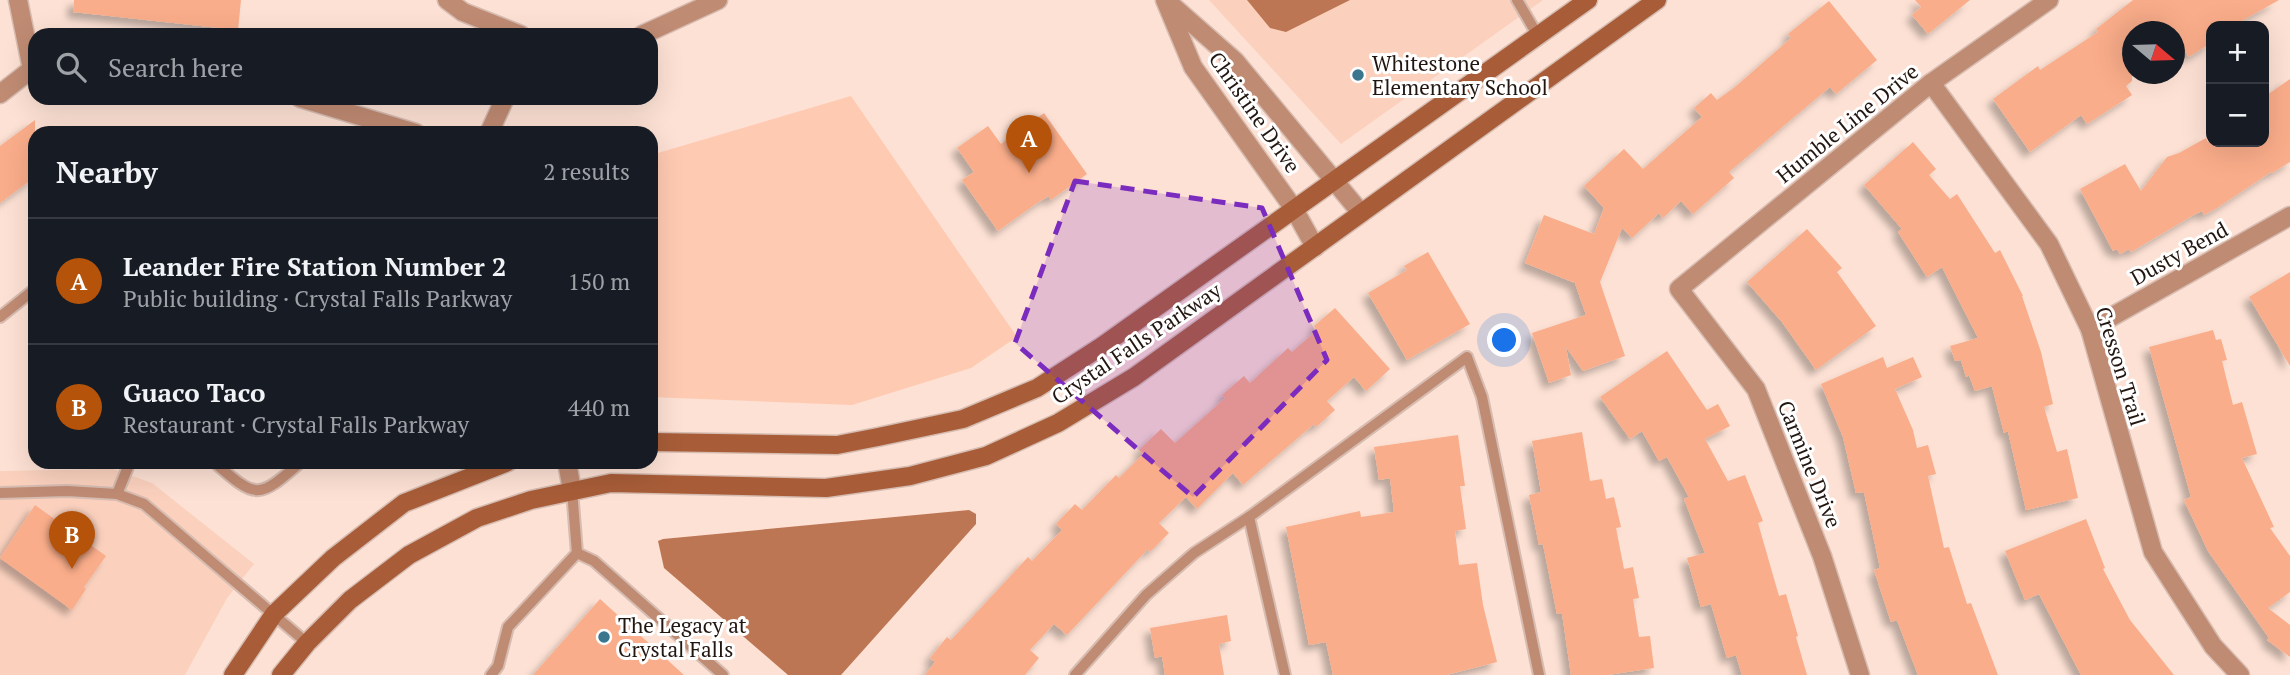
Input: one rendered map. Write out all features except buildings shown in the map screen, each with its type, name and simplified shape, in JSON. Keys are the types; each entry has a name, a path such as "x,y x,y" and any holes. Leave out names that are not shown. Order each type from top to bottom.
{"street":[{"path":"18,0 28,43"},
{"path":"447,0 463,12 503,28"},
{"path":"657,28 719,0"},
{"name":"Christine Drive","path":"1166,0 1235,61 1362,213"},
{"name":"Christine Drive","path":"1166,0 1193,67 1294,209 1315,247"},
{"name":"Crystal Falls Parkway","path":"658,442 837,445 963,419 1037,388 1102,346 1588,0"},
{"name":"Crystal Falls Parkway","path":"281,675 307,643 350,600 410,555 477,518 572,490 611,483 826,488 910,476 986,456 1058,423 1134,377 1657,0"},
{"name":"Humble Line Drive","path":"1679,289 1931,83 2049,0"},
{"path":"0,94 28,73"},
{"name":"Cresson Trail","path":"1931,83 2049,244 2090,328 2153,552 2213,646 2240,675"},
{"path":"323,105 393,126"},
{"path":"492,126 502,105"},
{"name":"Dusty Bend","path":"2090,328 2290,216"},
{"name":"Carmine Drive","path":"1679,289 1756,389 1822,556 1860,675"},
{"path":"233,675 274,614 333,558 404,503 490,469"},
{"path":"568,469 572,490"}],"lane":[{"path":"1517,0 1538,36"},
{"path":"0,317 28,295"},
{"path":"1075,675 1146,595 1194,553 1249,517 1467,357 1482,397 1539,675"},
{"path":"117,494 127,469"},
{"path":"222,469 242,487 257,492 273,486 293,469"},
{"path":"491,675 498,666 508,627 578,553 572,490"},
{"path":"0,493 67,491 117,494 144,504 307,643"},
{"path":"1249,517 1285,675"},
{"path":"578,553 594,561 723,675"}],"highlighted area":[{"path":"1075,181 1262,208 1327,360 1193,497 1015,343"}],"shaded area":[{"name":"Whitestone Elementary School","path":"1209,0 1543,0 1341,144"},
{"path":"1247,0 1350,0 1286,32 1270,28"},
{"path":"851,96 1017,337 971,368 852,405 658,397 658,153"},
{"path":"113,469 152,483 254,564 227,598 185,675 0,675 0,471"},
{"path":"969,510 976,514 976,524 841,675 788,675 664,568 658,541 663,539"}],"place":[{"name":"Whitestone Elementary School","path":"1358,75"},
{"name":"Leander Fire Station Number 2","path":"1029,173"},
{"name":"Guaco Taco","path":"72,569"},
{"name":"The Legacy at Crystal Falls","path":"604,637"}]}
